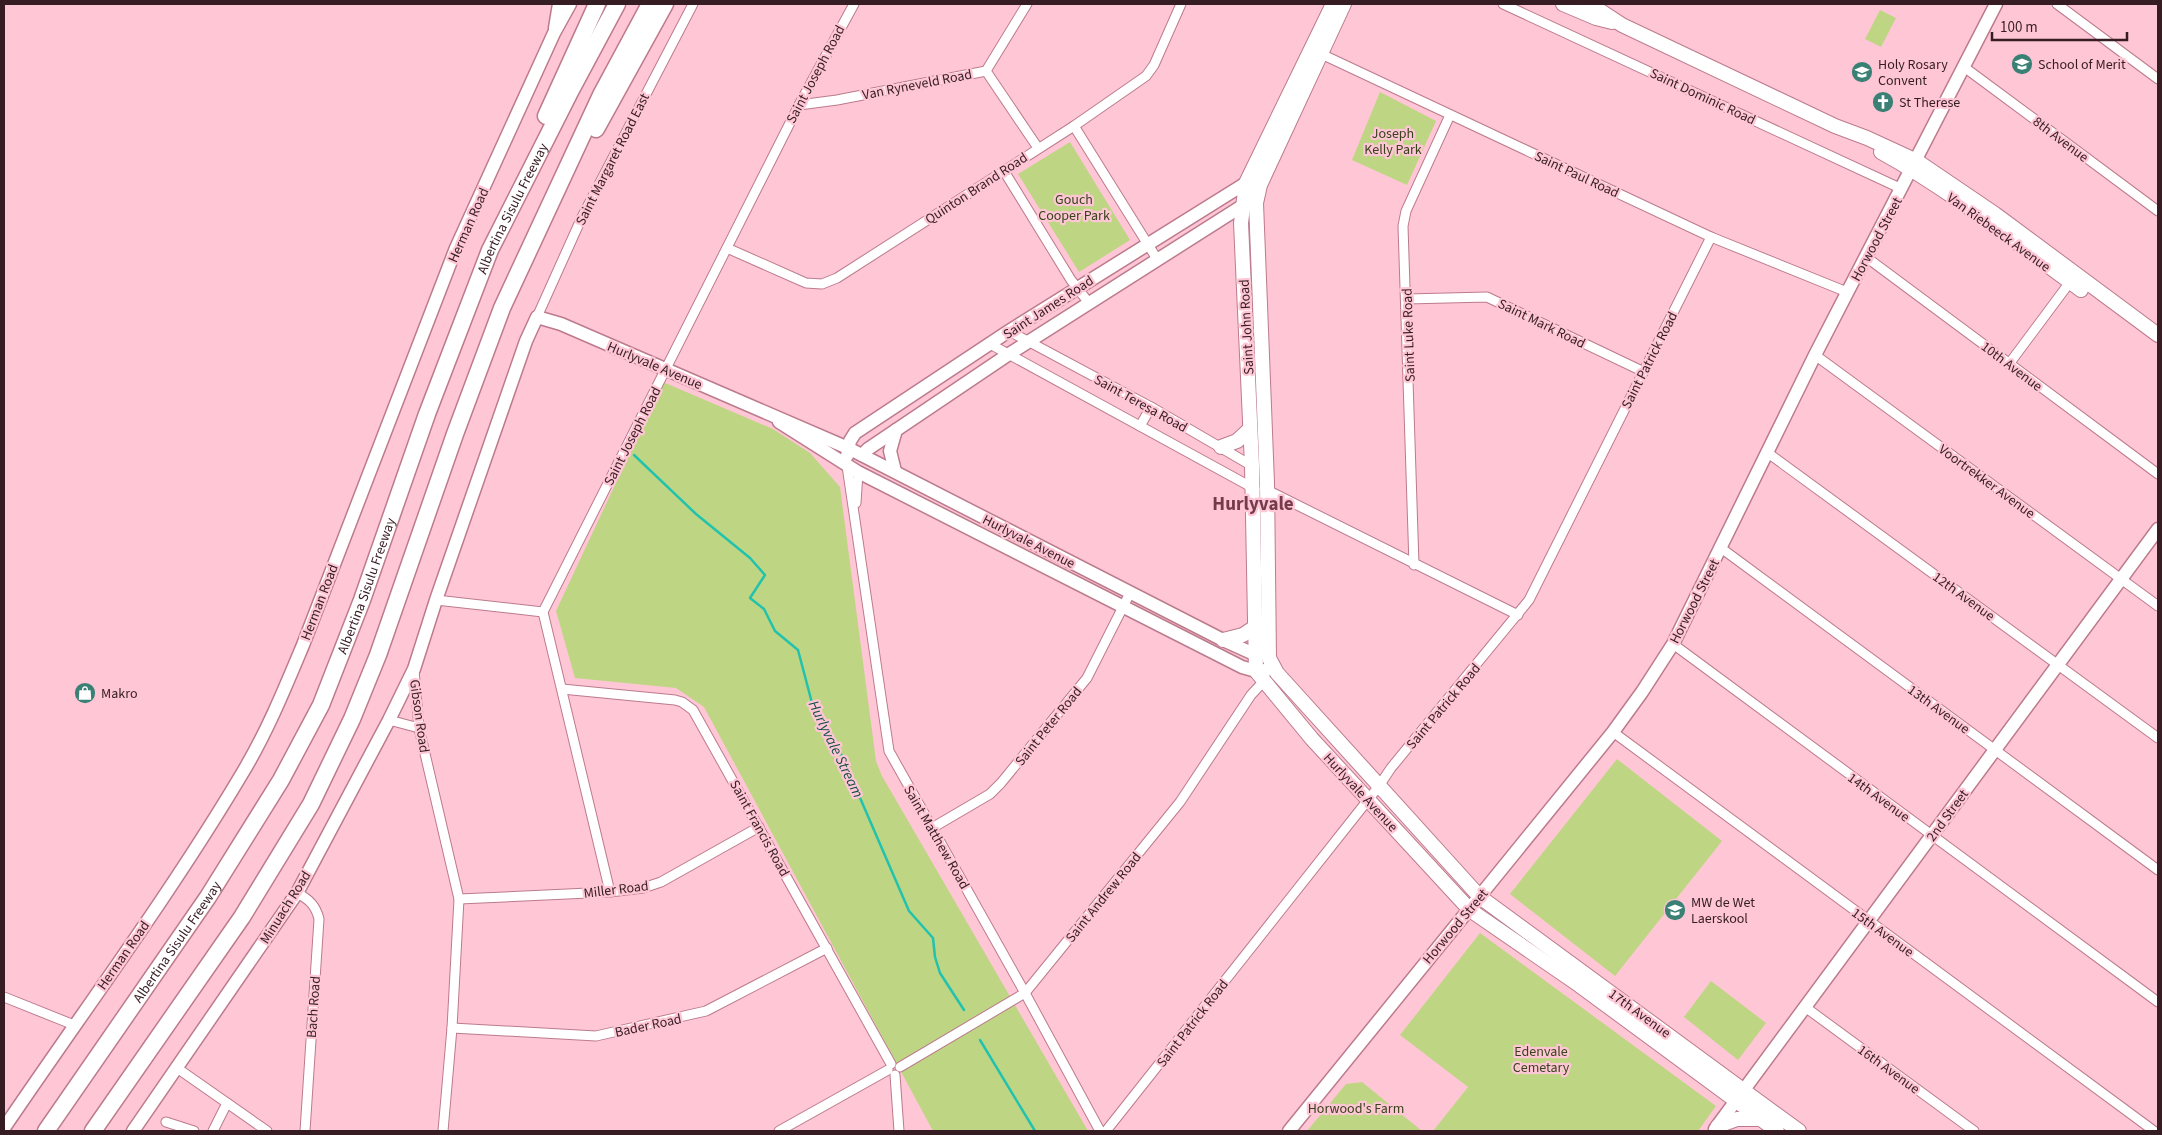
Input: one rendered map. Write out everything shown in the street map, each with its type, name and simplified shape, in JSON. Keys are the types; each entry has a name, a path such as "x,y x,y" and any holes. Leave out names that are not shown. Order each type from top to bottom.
{"highway":[{"path":"490,250 510,196 597,4"},
{"name":"Albertina Sisulu Freeway","path":"46,1131 208,897 281,780 321,705 490,250 570,90 617,4"},
{"path":"93,1131 242,917 311,804 352,719 378,655 455,434 519,267 601,95 650,4"},
{"path":"519,267 665,4"}],"main road":[{"name":"Herman Road","path":"4,1128 160,902 244,772 281,699 456,248 505,145 554,33 570,4"},
{"name":"Saint John Road","path":"1316,52 1333,4"},
{"name":"Saint John Road","path":"1268,650 1262,627 1252,487 1241,223 1249,205 1253,184 1316,52 1344,4"},
{"name":"Van Riebeeck Avenue","path":"1563,4 1596,18 1622,25"},
{"name":"Van Riebeeck Avenue","path":"1590,4 1622,25 1835,126 1914,166 1972,204 2073,278 2158,335"},
{"name":"Horwood Street","path":"1289,1131 1613,732 1673,644 1815,355 1996,4"},
{"name":"Herman Road","path":"554,33 557,6"},
{"name":"Saint James Road","path":"832,440 855,433 1009,331 1147,243 1253,184"},
{"name":"Saint John Road","path":"1249,205 1267,491 1262,627 1254,654 1259,677"},
{"name":"Saint James Road","path":"862,455 1010,354 1157,259 1249,205"},
{"name":"Van Riebeeck Avenue","path":"2073,278 2158,346"},
{"name":"Hurlyvale Avenue","path":"537,317 561,324 771,416 832,440 1130,593 1254,654"},
{"name":"Gibson Road","path":"414,669 526,340 537,317"},
{"name":"Hurlyvale Avenue","path":"771,416 791,432 853,469 1124,606 1259,677 1312,739 1470,910"},
{"path":"1221,448 1237,441 1250,429"},
{"path":"895,471 890,451 896,430"},
{"path":"848,448 855,433"},
{"name":"Saint Matthew Road","path":"848,448 853,469"},
{"name":"Saint Matthew Road","path":"853,469 862,455"},
{"name":"2nd Street","path":"1716,1129 2158,529"},
{"path":"1223,640 1243,635 1262,627 1277,660 1297,693"},
{"name":"Hurlyvale Avenue","path":"1268,650 1274,668 1480,897"},
{"path":"1254,654 1268,650"},
{"path":"1259,677 1274,668"},
{"name":"Minuach Road","path":"133,1131 297,893 414,669"},
{"name":"17th Avenue","path":"1480,897 1740,1096 1760,1119 1777,1131"},
{"name":"17th Avenue","path":"1470,910 1740,1096 1799,1131"},
{"path":"1716,1129 1737,1118 1760,1119"}],"street":[{"name":"Saint Margaret Road East","path":"537,317 582,217 693,4"},
{"name":"Saint Joseph Road","path":"543,612 799,105 854,4"},
{"name":"Van Ryneveld Road","path":"799,105 837,100 986,71 1027,4"},
{"name":"Quinton Brand Road","path":"727,248 806,283 830,282 1074,126 1146,76 1154,64 1181,4"},
{"name":"Saint Dominic Road","path":"1503,4 1902,188"},
{"path":"2056,4 2158,79"},
{"name":"Saint Paul Road","path":"1316,52 1711,237 1847,292"},
{"name":"8th Avenue","path":"1964,67 2158,211"},
{"path":"986,71 1038,148"},
{"name":"Saint Luke Road","path":"1414,565 1407,299 1403,221 1450,115"},
{"path":"1074,126 1157,259"},
{"path":"1004,171 1071,280 1089,303"},
{"name":"Saint Patrick Road","path":"1106,1131 1379,786 1391,768 1518,615 1532,595 1642,371 1711,237"},
{"name":"10th Avenue","path":"1866,257 2158,474"},
{"path":"2009,364 2073,278"},
{"name":"Saint Mark Road","path":"1407,299 1487,297 1642,371"},
{"name":"Saint Teresa Road","path":"1009,331 1150,407 1252,465 1267,491"},
{"name":"Saint Teresa Road","path":"990,344 1252,487 1267,491 1518,615"},
{"name":"Voortrekker Avenue","path":"1815,355 2158,606"},
{"path":"1140,426 1150,407"},
{"name":"12th Avenue","path":"1768,453 2158,738"},
{"name":"Saint Matthew Road","path":"853,469 854,516 868,599 886,738 894,762 1025,993 1100,1131"},
{"name":"13th Avenue","path":"1721,548 2158,870"},
{"name":"Saint Peter Road","path":"932,828 990,794 1001,783 1087,678 1130,593"},
{"path":"436,600 543,612 610,892"},
{"name":"14th Avenue","path":"1673,644 2158,1002"},
{"name":"Gibson Road","path":"414,669 419,728 458,899 452,1028 443,1131"},
{"name":"Saint Andrew Road","path":"779,1131 893,1069 1025,993 1180,802 1250,696 1259,677"},
{"name":"Saint Francis Road","path":"562,689 675,700 689,706 698,718 828,948 893,1069"},
{"path":"389,720 419,728"},
{"name":"15th Avenue","path":"1613,732 2154,1131"},
{"name":"Miller Road","path":"458,899 610,892 643,888 661,882 759,827"},
{"name":"Bach Road","path":"297,893 308,898 317,911 319,919 305,1131"},
{"name":"Bader Road","path":"452,1028 596,1036 706,1011 828,948"},
{"path":"4,997 74,1025"},
{"name":"16th Avenue","path":"1805,1007 1974,1131"},
{"path":"177,1068 267,1131"},
{"path":"893,1069 899,1131"},
{"path":"213,1131 227,1103"},
{"path":"166,1122 194,1131"}],"green space":[{"path":"1880,10 1896,18 1881,47 1865,39"},
{"name":"Joseph Kelly Park","path":"1380,92 1436,121 1407,185 1352,160"},
{"name":"Gouch Cooper Park","path":"1070,142 1130,240 1079,272 1018,174"},
{"path":"663,382 773,429 810,453 840,487 876,761 882,776 1088,1131 933,1131 704,707 676,688 575,678 556,611"},
{"path":"1617,759 1722,841 1615,976 1510,894"},
{"name":"Edenvale Cemetary","path":"1480,933 1716,1106 1698,1131 1433,1131 1468,1087 1400,1035"},
{"path":"1711,981 1766,1023 1738,1060 1684,1017"},
{"name":"Horwood's Farm","path":"1362,1082 1422,1131 1307,1131 1346,1084"}],"waterway":[{"name":"Hurlyvale Stream","path":"634,455 696,514 750,558 765,575 750,598 764,609 775,631 798,650 812,703 835,740 909,911 933,938 935,957 940,973 964,1010"},
{"name":"Hurlyvale Stream","path":"980,1040 1035,1131"}],"place":[{"name":"School of Merit","path":"2022,64"},
{"name":"Holy Rosary Convent","path":"1862,72"},
{"name":"St Therese","path":"1883,102"},
{"name":"Makro","path":"85,693"},
{"name":"MW de Wet Laerskool","path":"1675,910"}],"district":[{"name":"Hurlyvale","path":"1253,503"}]}
